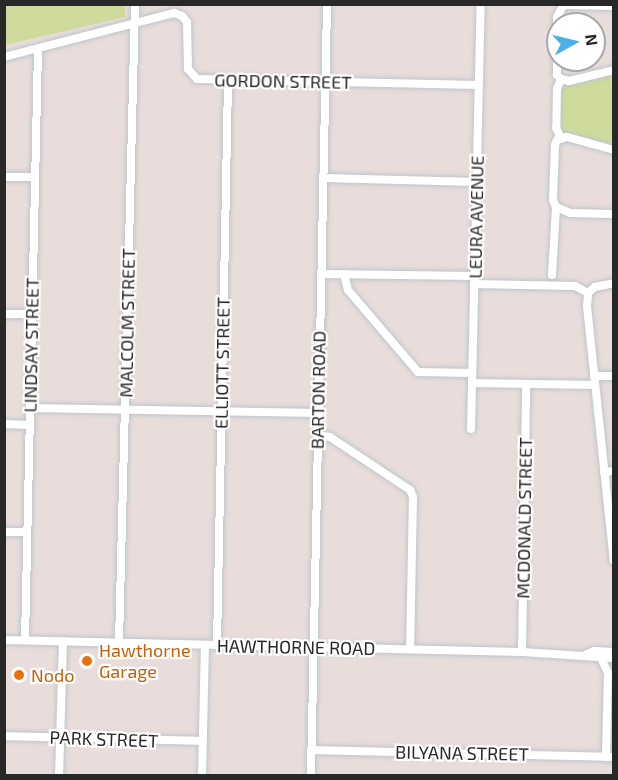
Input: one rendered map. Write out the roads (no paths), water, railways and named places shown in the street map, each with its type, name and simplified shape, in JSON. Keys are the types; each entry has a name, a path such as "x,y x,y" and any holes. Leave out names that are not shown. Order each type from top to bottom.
{"street":[{"name":"MALCOLM STREET","path":"119,642 135,4"},
{"name":"BARTON ROAD","path":"311,776 327,4"},
{"name":"LEURA AVENUE","path":"471,429 481,4"},
{"path":"561,138 556,128 557,89 561,79 556,67 557,17 564,5 614,6"},
{"name":"GORDON STREET","path":"4,57 26,50 38,50 47,44 171,13 182,16 187,24 188,69 190,75 200,79 479,86"},
{"name":"LINDSAY STREET","path":"25,640 38,50"},
{"path":"561,79 569,81 614,70"},
{"name":"ELLIOTT STREET","path":"217,645 228,80"},
{"path":"552,275 555,145 561,138 567,137 614,150"},
{"path":"4,177 34,177"},
{"path":"323,178 477,182"},
{"path":"555,207 570,213 614,214"},
{"path":"321,274 575,286 588,293"},
{"path":"344,274 348,290 418,372 472,373"},
{"path":"613,560 609,472 586,302 588,293 595,287 614,283"},
{"path":"4,314 32,315"},
{"path":"472,383 526,385 595,381 614,376"},
{"name":"MCDONALD STREET","path":"522,652 526,385"},
{"path":"30,408 318,413"},
{"path":"4,424 30,425"},
{"path":"317,435 330,437 410,490 413,497 410,649"},
{"path":"4,532 27,532"},
{"name":"HAWTHORNE ROAD","path":"4,640 522,652 587,654 601,658 614,658"},
{"path":"59,776 63,641"},
{"path":"202,776 205,645"},
{"name":"HAWTHORNE ROAD","path":"587,654 594,651 614,652"},
{"path":"601,658 607,670 610,757"},
{"name":"PARK STREET","path":"4,736 202,741"},
{"name":"BILYANA STREET","path":"311,750 610,757"}],"place":[{"name":"Hawthorne Garage","path":"87,661"},
{"name":"Nodo","path":"19,675"}]}
